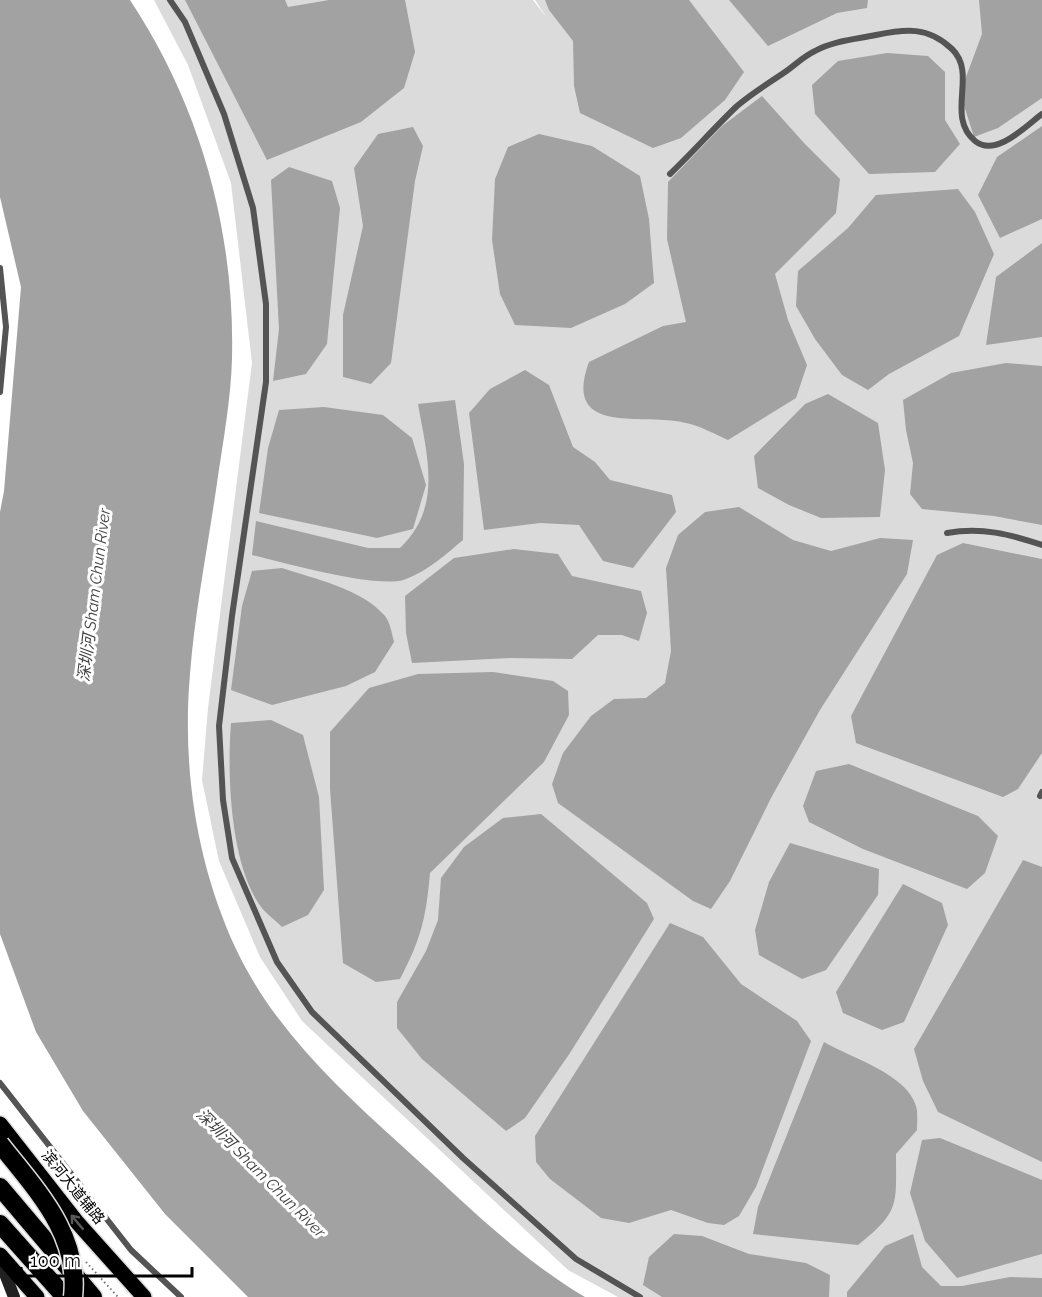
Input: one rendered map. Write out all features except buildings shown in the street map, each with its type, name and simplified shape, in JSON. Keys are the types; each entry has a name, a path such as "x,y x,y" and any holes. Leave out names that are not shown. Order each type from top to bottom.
{"highway":[{"path":"0,1144 52,1212 62,1231 73,1270 74,1297"},
{"path":"0,1187 93,1297"},
{"path":"0,1224 65,1297"}],"main road":[{"name":"滨河大道辅路","path":"0,1124 76,1221 144,1297"},
{"path":"0,1255 37,1297"},
{"path":"0,1261 14,1297"}],"lane":[{"path":"170,0 184,22 228,125 254,208 266,303 266,382 232,616 219,726 223,800 232,858 277,962 312,1012 463,1158 576,1259 640,1297"},
{"path":"670,174 739,105 814,51 832,44 905,29 918,29 938,39 959,57 962,69 959,111 968,132 975,141 982,145 995,145 1009,138 1042,114"},
{"path":"0,268 6,327 0,392"},
{"path":"947,533 970,529 1001,532 1042,545"},
{"path":"0,1083 131,1250 181,1297"}],"path":[{"path":"80,1255 118,1297"}],"shaded area":[{"path":"154,0 533,0 547,18 535,0 1042,0 1042,1297 618,1297 568,1270 302,1021 260,957 219,861 202,780 208,708 252,363 231,183 188,65"}],"water":[{"name":"深圳河 Sham Chun River","path":"0,0 130,0 155,41 194,126 220,216 231,310 232,358 226,421 192,650 188,744 190,779 202,849 222,916 236,949 251,978 288,1031 331,1079 513,1246 585,1297 248,1297 165,1214 83,1111 36,1032 0,934 0,512 4,491 21,287 0,197"},
{"path":"185,0 285,0 288,7 329,0 405,0 415,52 404,88 361,122 267,160"},
{"path":"545,0 689,0 744,72 725,100 681,138 653,148 580,113 574,86 573,41 549,10"},
{"path":"729,0 868,0 867,8 837,13 768,46"},
{"path":"979,0 1042,0 1042,98 998,128 974,137 960,93 982,34"},
{"path":"887,53 928,56 945,72 945,120 960,144 935,172 869,174 815,114 812,85 838,61"},
{"path":"762,96 840,179 836,213 775,274 788,320 807,365 796,398 728,440 686,423 612,417 597,412 587,402 583,386 589,362 663,326 686,322 667,239 668,182 722,126"},
{"path":"1042,126 1042,219 1000,238 978,195 997,157"},
{"path":"413,127 423,146 415,181 391,363 371,384 343,377 343,315 363,226 354,168 378,134"},
{"path":"539,134 592,146 640,176 649,219 654,283 625,304 571,328 515,325 500,294 492,240 495,179 508,147"},
{"path":"289,167 332,181 340,208 327,344 306,374 273,381 279,329 271,180"},
{"path":"958,189 975,212 994,254 959,336 889,374 868,390 842,375 815,339 796,306 798,271 848,228 876,195"},
{"path":"1042,243 1042,337 986,345 996,277"},
{"path":"1006,363 1042,366 1042,525 994,516 922,509 910,494 913,463 903,400 951,373"},
{"path":"525,370 549,385 573,447 595,462 610,480 672,495 676,512 633,568 603,561 579,525 540,523 484,530 469,413 490,389"},
{"path":"828,394 878,423 885,470 880,517 821,518 789,505 758,488 754,456 805,404"},
{"path":"455,400 464,464 463,540 436,562 406,579 375,581 330,574 252,555 256,521 368,548 400,548 422,516 427,498 428,462 418,404"},
{"path":"324,407 383,415 412,438 426,485 413,529 377,538 259,513 268,448 279,410"},
{"path":"739,507 793,540 831,551 880,538 913,540 907,574 820,710 771,798 730,881 711,909 693,901 558,803 552,784 563,753 591,716 614,699 646,698 665,683 671,651 666,568 678,535 705,512"},
{"path":"963,543 1042,559 1042,753 1018,789 1003,797 856,743 851,716 937,555"},
{"path":"514,549 558,554 572,576 641,591 647,613 639,641 622,635 598,635 572,659 510,658 412,663 406,633 405,596 454,558"},
{"path":"282,568 350,591 375,606 385,616 394,642 375,672 346,686 272,705 231,690 242,606 252,571"},
{"path":"493,672 553,681 568,691 569,715 544,762 430,873 427,903 418,940 407,965 400,979 376,982 343,963 330,789 330,732 369,688 418,674"},
{"path":"271,720 303,735 319,797 324,890 308,915 282,927 261,907 249,886 236,841 230,791 231,723"},
{"path":"849,764 978,816 998,836 985,873 967,889 863,849 809,822 803,806 816,771"},
{"path":"541,814 647,903 654,919 570,1053 525,1118 506,1131 422,1059 397,1028 397,1002 426,951 438,920 441,878 464,847 503,818"},
{"path":"790,843 879,869 878,895 826,970 802,979 759,955 755,930 769,882"},
{"path":"1023,860 1042,867 1042,1162 938,1112 923,1081 914,1049"},
{"path":"903,884 942,903 948,925 904,1022 882,1030 843,1013 836,992"},
{"path":"670,923 703,937 741,984 797,1021 811,1041 756,1187 739,1216 724,1225 708,1223 671,1210 629,1223 601,1218 550,1179 536,1162 535,1136"},
{"path":"824,1042 890,1076 911,1095 917,1108 917,1130 896,1154 893,1206 882,1224 858,1245 753,1234 758,1207"},
{"path":"940,1138 1042,1180 1042,1254 957,1278 925,1241 910,1193 922,1140"},
{"path":"674,1234 702,1236 749,1254 806,1263 830,1275 829,1297 662,1297 643,1285 649,1257"},
{"path":"913,1234 922,1267 941,1286 962,1286 1010,1277 1042,1278 1042,1297 847,1297 847,1292 885,1246"}]}
